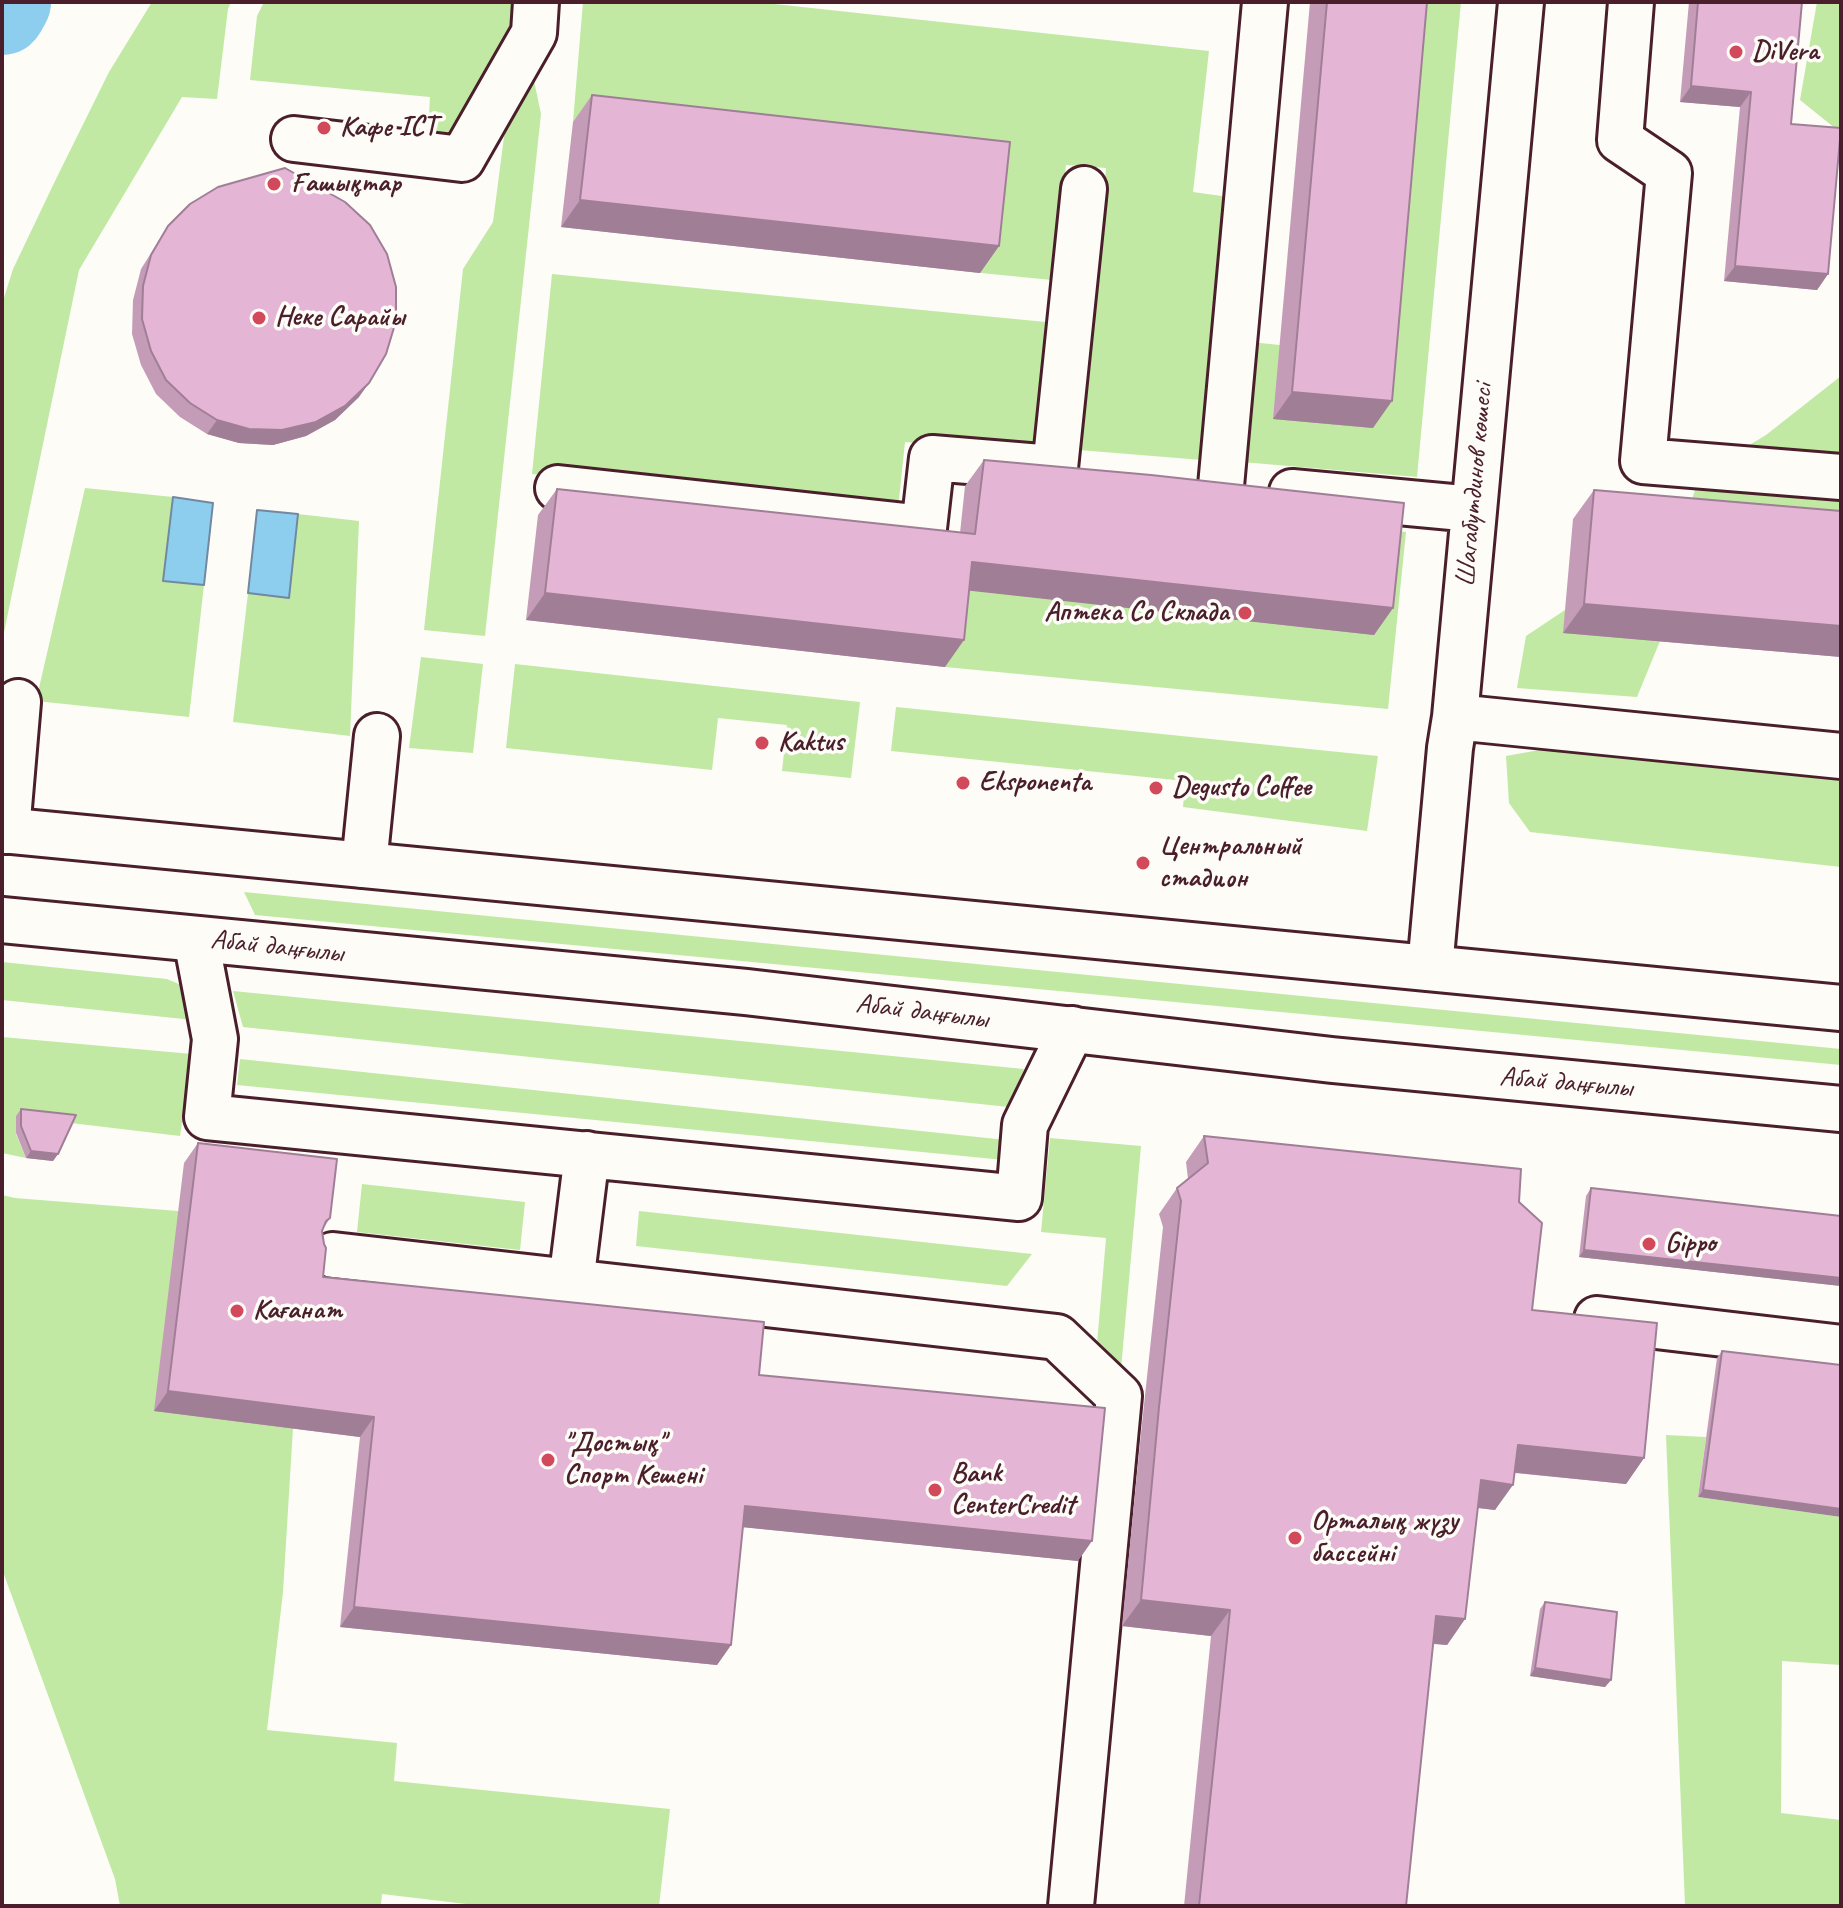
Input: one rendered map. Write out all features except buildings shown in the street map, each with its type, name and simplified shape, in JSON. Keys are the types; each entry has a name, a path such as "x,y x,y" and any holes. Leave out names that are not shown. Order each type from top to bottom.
{"main road":[{"path":"294,139 462,159 534,33 536,2"},
{"path":"1265,2 1200,483 1473,509"},
{"name":"Шагабутдинов көшесі","path":"1430,968 1521,2"},
{"path":"1631,2 1620,140 1669,173 1643,461 1841,471"},
{"path":"558,488 924,528 932,458 1072,470 1084,189"},
{"path":"18,702 5,830 1841,1008"},
{"path":"1455,717 1841,756"},
{"path":"364,865 377,736"},
{"name":"Абай даңғылы","path":"2,920 746,992 1332,1060 1841,1109"},
{"path":"196,939 215,1039 207,1117 1019,1198 1025,1125 1072,1029"},
{"path":"571,1283 587,1154"},
{"path":"333,1255 1057,1337 1119,1396 1071,1906"},
{"path":"1585,1317 1841,1348"}],"green space":[{"path":"152,2 231,2 217,99 182,97 79,270 2,642 2,304 13,269 109,72"},
{"path":"264,2 522,2 521,25 456,134 428,132 430,97 250,80 257,16"},
{"path":"583,2 756,2 1209,51 1193,192 1229,197 1202,460 1079,450 1106,168 1066,165 1052,280 981,273 573,122"},
{"path":"1411,2 1461,2 1417,477 1242,462 1250,342 1280,345 1274,419"},
{"path":"1817,2 1841,2 1841,133 1800,100"},
{"path":"532,71 541,114 485,636 424,630 463,269 493,222 506,121"},
{"path":"552,274 1056,323 1043,455 905,442 898,509 532,474"},
{"path":"1841,376 1841,543 1682,529 1700,475 1766,435"},
{"path":"85,488 173,497 163,581 204,585 189,717 36,701"},
{"path":"298,514 359,521 350,736 233,722 248,593 289,597"},
{"path":"1386,530 1406,532 1388,709 945,667 954,589"},
{"path":"1565,610 1660,641 1637,697 1517,688 1526,636"},
{"path":"421,657 483,664 473,753 409,748"},
{"path":"515,664 860,702 851,778 782,771 787,725 718,718 712,770 506,748"},
{"path":"896,707 1378,756 1367,831 1183,807 1185,781 891,751"},
{"path":"1545,749 1841,774 1841,867 1530,832 1509,803 1506,756"},
{"path":"244,892 1841,1049 1841,1065 255,915"},
{"path":"2,962 167,979 186,987 193,1020 2,1000"},
{"path":"233,991 1024,1069 1009,1107 243,1027"},
{"path":"2,1037 192,1054 180,1136 29,1118 16,1134 26,1158 2,1153"},
{"path":"240,1059 1006,1140 1004,1160 237,1085"},
{"path":"1050,1138 1141,1146 1121,1369 1095,1367 1106,1238 1041,1232"},
{"path":"362,1184 525,1202 520,1250 357,1232"},
{"path":"2,1195 178,1211 293,1428 283,1592 267,1730 397,1743 394,1781 670,1809 659,1906 483,1906 382,1894 383,1906 120,1906 115,1879 2,1569"},
{"path":"639,1211 1032,1254 1007,1286 636,1246"},
{"path":"1666,1435 1706,1437 1698,1497 1841,1517 1841,1665 1782,1661 1781,1813 1841,1820 1841,1906 1685,1906"}],"water":[{"path":"173,497 213,503 204,585 163,581"},
{"path":"257,510 298,514 289,598 248,593"}],"waterway":[{"path":"2,11 7,2"}],"place":[{"name":"DiVera","path":"1736,52"},
{"name":"Кафе ICT","path":"324,128"},
{"name":"Ғашықтар","path":"274,184"},
{"name":"Неке Сарайы","path":"259,318"},
{"name":"Аптека Со Склада","path":"1245,613"},
{"name":"Kaktus","path":"762,743"},
{"name":"Eksponenta","path":"963,783"},
{"name":"Degusto Coffee","path":"1156,788"},
{"name":"Центральный стадион","path":"1143,863"},
{"name":"Gippo","path":"1649,1244"},
{"name":"Кағанат","path":"237,1311"},
{"name":"\"Достық\" Спорт Кешені","path":"548,1460"},
{"name":"Bank CenterCredit","path":"935,1490"},
{"name":"Орталық жүзу бассейні","path":"1295,1538"}]}
